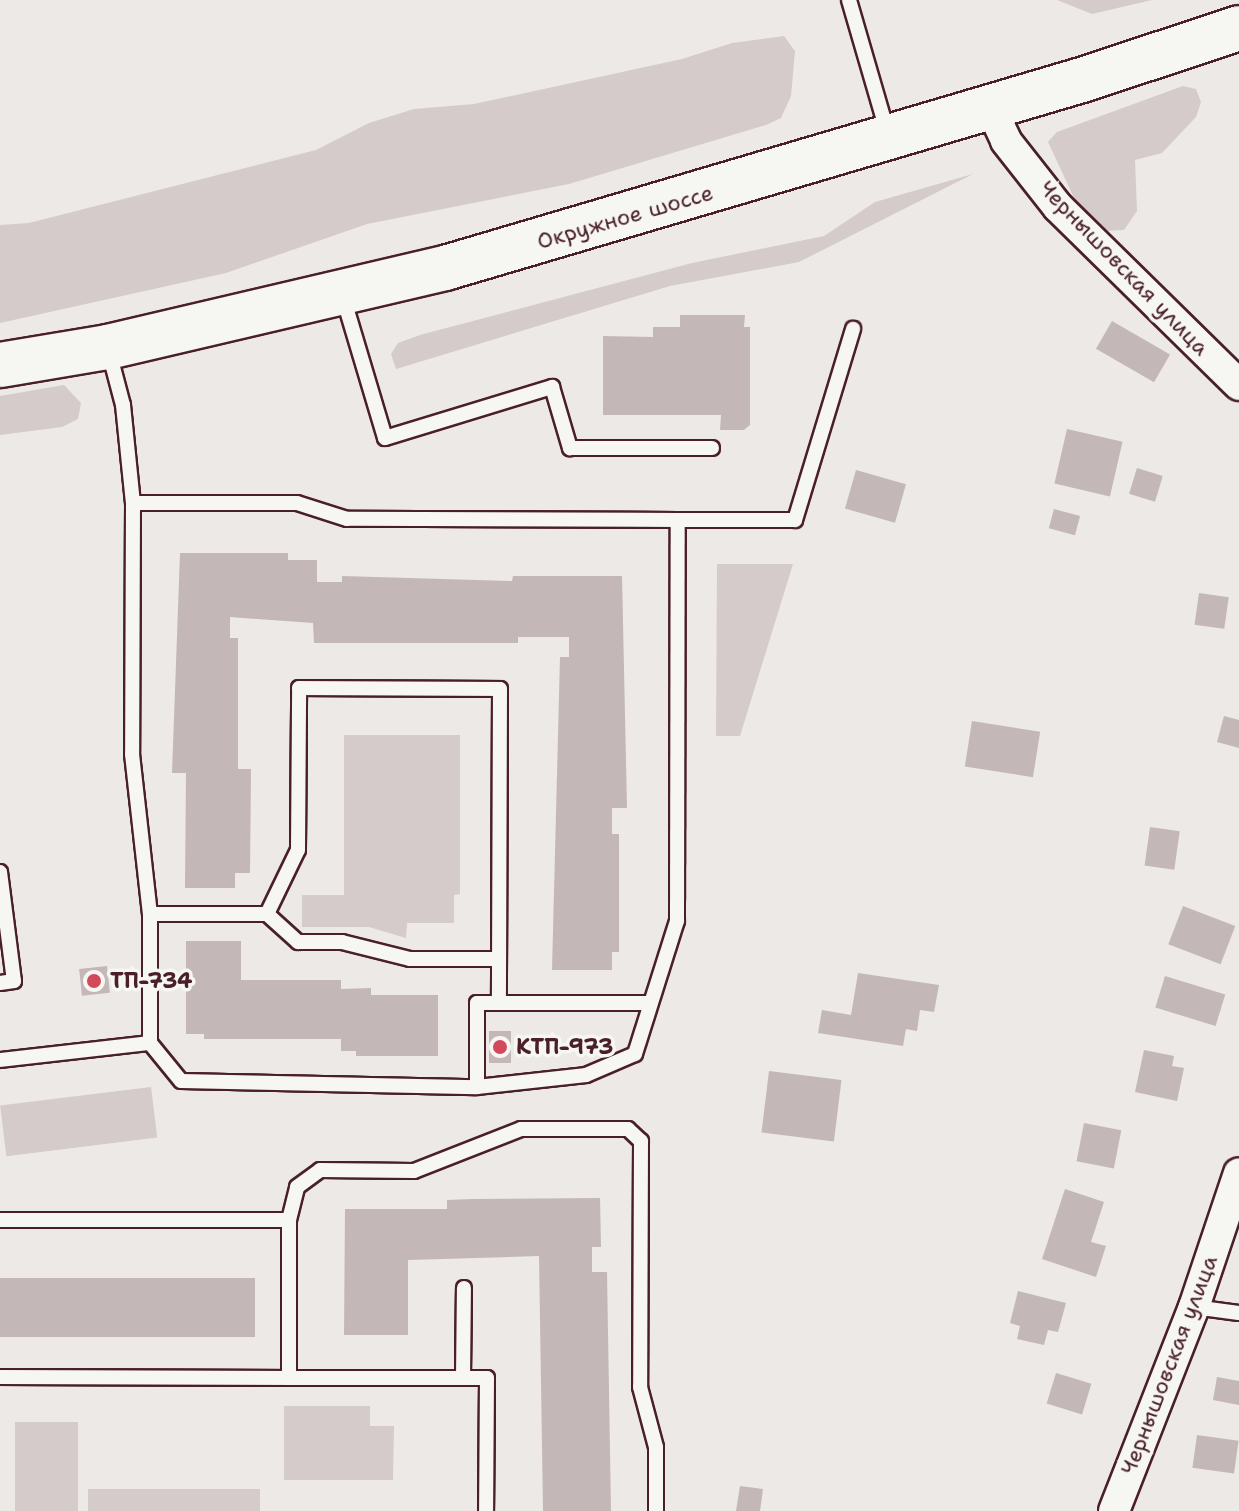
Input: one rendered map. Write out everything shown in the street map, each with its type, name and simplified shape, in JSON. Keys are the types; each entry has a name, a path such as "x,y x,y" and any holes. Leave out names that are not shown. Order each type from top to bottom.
{"main road":[{"name":"Окружное шоссе","path":"0,365 108,347 341,293 601,225 1239,28"}],"street":[{"name":"Чернышовская улица","path":"990,106 1006,141 1058,207 1239,385"},
{"name":"Чернышовская улица","path":"1114,1511 1194,1307 1239,1173"}],"lane":[{"path":"849,0 888,134"},
{"path":"341,293 385,438 552,387 570,448 712,448"},
{"path":"133,503 297,503 347,519 795,520 853,329"},
{"path":"108,347 123,405 133,503 132,754 150,914 150,1043 181,1081 477,1087 586,1075 614,1066 635,1054 646,1031 650,1003 677,921 678,520"},
{"path":"267,914 298,850 299,688 500,689 499,1003"},
{"path":"0,872 14,981 0,983"},
{"path":"150,914 267,914 298,942 342,942 410,959 499,959"},
{"path":"477,1087 477,1003 650,1003"},
{"path":"0,1060 150,1043"},
{"path":"289,1378 289,1220 297,1187 320,1170 414,1171 521,1129 637,1133 640,1387 656,1447 656,1511"},
{"path":"0,1220 289,1220"},
{"path":"463,1378 464,1288"},
{"path":"1194,1307 1239,1313"},
{"path":"0,1377 487,1378 486,1511"}],"shaded area":[{"path":"1057,0 1152,0 1092,14"},
{"path":"784,36 795,51 791,96 781,118 766,125 569,184 367,224 226,273 0,323 0,225 29,223 316,150 369,123 414,109 474,104 682,59 732,43"},
{"path":"1183,86 1196,89 1201,102 1196,117 1162,153 1135,160 1137,211 1124,230 1104,231 1081,213 1048,142 1057,132"},
{"path":"973,174 799,262 670,286 396,369 391,354 398,343 420,335 692,263 824,236 875,202"},
{"path":"64,385 81,403 78,419 62,427 0,435 0,396"},
{"path":"717,564 793,564 740,736 716,736"},
{"path":"344,735 460,735 460,894 454,895 454,923 407,923 406,938 369,927 302,927 302,895 344,895"},
{"path":"151,1087 157,1138 6,1156 0,1106"},
{"path":"284,1406 370,1406 370,1426 394,1426 393,1480 284,1480"},
{"path":"15,1422 78,1422 78,1511 15,1511"},
{"path":"88,1489 260,1489 260,1511 88,1511"}],"building":[{"path":"680,315 745,315 744,327 750,327 750,425 744,430 720,430 721,415 603,415 603,336 653,337 653,327 680,327"},
{"path":"1112,321 1170,354 1154,382 1096,349"},
{"path":"1067,429 1123,442 1110,496 1054,484"},
{"path":"1137,468 1163,476 1155,502 1129,494"},
{"path":"856,470 906,484 895,523 845,508"},
{"path":"1054,509 1080,516 1075,535 1049,528"},
{"path":"180,553 288,553 288,560 317,560 317,582 342,582 342,576 512,581 513,576 622,576 627,808 612,808 612,834 619,834 619,952 612,952 612,970 552,970 560,657 569,657 569,637 518,637 518,643 314,643 313,623 230,617 230,638 238,638 238,769 251,769 250,873 235,873 235,888 185,888 186,773 172,773"},
{"path":"1199,593 1229,597 1224,629 1195,625"},
{"path":"1224,716 1239,720 1239,748 1217,742"},
{"path":"972,721 1040,732 1033,777 965,766"},
{"path":"1150,827 1180,831 1174,870 1145,866"},
{"path":"1183,906 1235,926 1221,964 1168,944"},
{"path":"186,941 241,941 241,980 341,980 341,989 371,988 371,995 438,995 438,1056 356,1056 356,1051 341,1051 341,1039 204,1039 204,1034 186,1034"},
{"name":"ТП-734","path":"107,966 110,993 82,996 79,969"},
{"path":"858,973 939,985 934,1012 920,1010 917,1031 906,1029 903,1046 818,1033 822,1010 851,1015"},
{"path":"1165,976 1225,994 1216,1026 1155,1008"},
{"name":"КТП-973","path":"489,1031 511,1031 511,1063 489,1063"},
{"path":"1144,1050 1174,1056 1172,1066 1184,1068 1177,1101 1135,1092"},
{"path":"769,1071 841,1080 834,1141 761,1133"},
{"path":"1084,1123 1121,1130 1114,1169 1077,1161"},
{"path":"1065,1189 1104,1202 1091,1242 1106,1246 1096,1277 1042,1259"},
{"path":"600,1198 601,1247 592,1247 592,1272 607,1272 611,1511 543,1511 539,1256 408,1260 408,1335 344,1335 345,1209 447,1209 447,1200"},
{"path":"0,1278 255,1278 255,1337 0,1337"},
{"path":"1018,1291 1066,1303 1058,1332 1048,1330 1044,1345 1017,1339 1020,1326 1010,1323"},
{"path":"1056,1373 1091,1384 1082,1414 1047,1404"},
{"path":"1217,1377 1239,1381 1239,1405 1213,1400"},
{"path":"1197,1435 1239,1441 1234,1474 1192,1468"},
{"path":"740,1486 763,1489 760,1511 736,1511"}],"place":[{"name":"ТП-734","path":"94,981"},
{"name":"КТП-973","path":"500,1047"}]}
